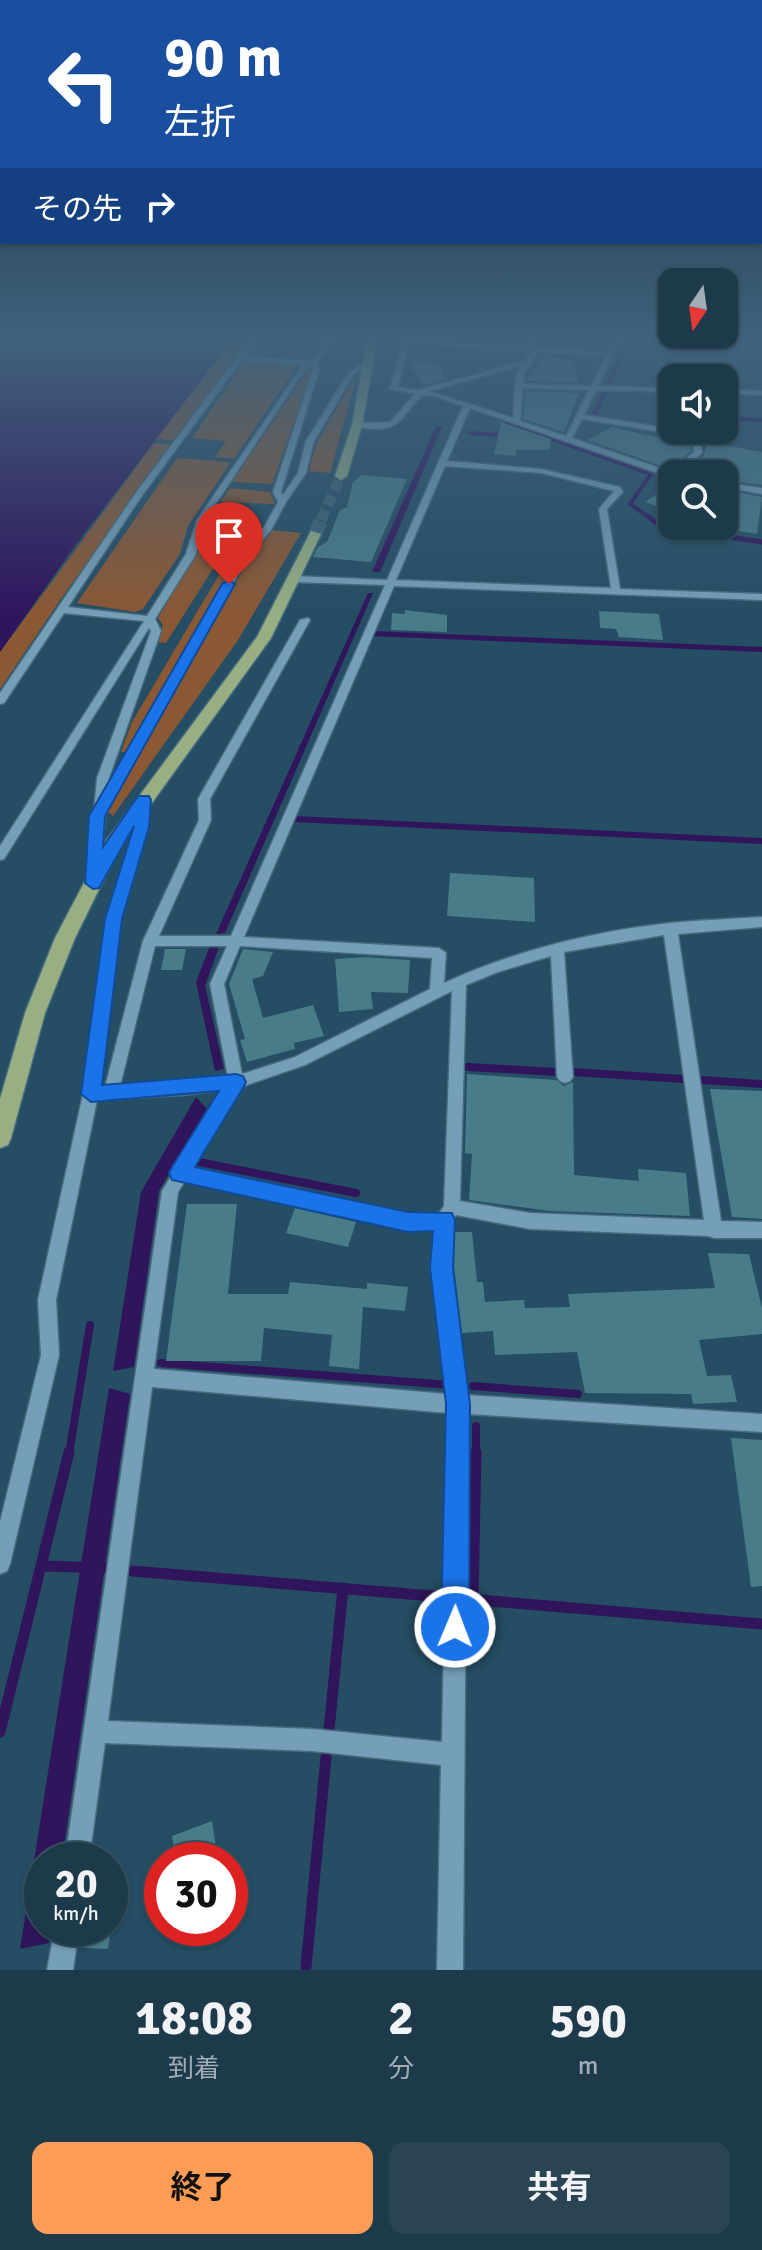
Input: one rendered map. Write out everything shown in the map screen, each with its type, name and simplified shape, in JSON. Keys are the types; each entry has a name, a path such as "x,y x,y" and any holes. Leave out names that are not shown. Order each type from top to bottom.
{"main road":[{"path":"341,476 355,433"},
{"path":"0,1138 35,1013 65,938 112,845 264,638 315,534"}],"street":[{"path":"0,701 65,610 138,496 186,433"},
{"path":"0,856 191,554 201,520 259,433"},
{"path":"282,502 277,492 296,433"},
{"path":"97,816 242,559 267,530 302,473 315,433"},
{"path":"80,1842 98,1732 170,1191 236,1082 217,984 388,583 456,433"},
{"path":"548,433 658,469"},
{"path":"568,439 572,433"},
{"path":"444,463 541,471 617,489 619,492 603,509 616,592"},
{"path":"738,487 762,491"},
{"path":"294,579 762,597"},
{"path":"65,610 150,619"},
{"path":"93,883 103,778 156,631 150,619"},
{"path":"111,1093 150,941 205,820 204,799 305,620"},
{"path":"0,1564 50,1355 47,1300 91,1094 113,919 141,827 144,800"},
{"path":"91,1094 236,1082 274,1071 437,989 615,934 762,922"},
{"path":"670,928 714,1230"},
{"path":"150,941 235,941 439,953 437,989"},
{"path":"557,950 565,1077"},
{"path":"450,1970 458,1404 442,1268 448,1214 459,981"},
{"path":"180,1173 408,1222 448,1214 530,1221 762,1230"},
{"path":"144,1377 458,1404 762,1423"},
{"path":"98,1732 312,1740 453,1755"},
{"path":"60,1970 64,1946"}],"shaded area":[{"path":"0,433 161,433 74,547 0,652"},
{"path":"161,433 181,433 175,441 156,439"},
{"path":"195,433 252,433 234,459 215,457 226,441 192,438"},
{"path":"265,433 290,433 272,484 232,482"},
{"path":"322,433 341,433 330,473 309,471"},
{"path":"433,433 439,433 380,572 372,572"},
{"path":"154,443 173,444 0,689 0,652"},
{"path":"177,458 231,462 188,526 180,554 143,609 135,612 77,603"},
{"path":"230,488 270,492 275,504 220,502"},
{"path":"208,521 261,530 236,558 127,752 121,752 132,722 236,546 228,545 166,643 158,642 163,625 158,618 195,555"},
{"path":"273,530 301,533 238,640 113,816 108,812 248,561"},
{"path":"368,593 373,593 225,933 216,934"},
{"path":"372,631 762,647 762,652 371,636"},
{"path":"210,946 219,947 205,986 224,1069 215,1071 196,982"},
{"path":"196,1097 207,1109 159,1191 134,1367 113,1371 141,1192"},
{"path":"109,1388 130,1394 65,1842 37,1842"},
{"path":"24,1924 24,1946 34,1946 20,1949"}],"building":[{"path":"499,433 533,433 551,439 549,450 517,450 515,456 494,454"},
{"path":"601,433 638,433 658,438 658,444 690,445 691,451 680,460 658,460 658,465 588,440"},
{"path":"707,444 762,452 762,485 738,482 738,460 699,460 704,455"},
{"path":"362,475 407,479 371,562 313,557 318,547 327,542 340,510 347,507 353,482"},
{"path":"738,492 762,497 757,534 738,531"},
{"path":"658,493 658,507 645,502"},
{"path":"405,610 447,615 447,632 391,630 392,613 405,614"},
{"path":"599,611 659,614 663,640 619,637 616,629 600,628"},
{"path":"450,873 534,878 535,922 447,916"},
{"path":"165,949 186,949 182,970 161,970"},
{"path":"243,949 273,952 263,976 252,979 263,1018 313,1005 324,1036 294,1043 295,1049 247,1062 240,1040 245,1039 229,984"},
{"path":"335,959 410,960 408,993 371,992 373,1009 339,1012"},
{"path":"467,1074 556,1080 564,1086 573,1082 574,1175 639,1181 638,1169 686,1173 690,1216 549,1211 469,1200 472,1154 465,1153"},
{"path":"710,1089 762,1091 762,1219 732,1217"},
{"path":"187,1204 237,1204 228,1294 288,1294 290,1282 367,1289 367,1283 408,1287 405,1311 363,1307 359,1369 329,1366 332,1335 264,1328 261,1361 166,1361"},
{"path":"295,1208 356,1222 348,1247 286,1233"},
{"path":"455,1232 472,1232 477,1282 483,1282 485,1302 524,1300 525,1308 570,1307 568,1294 715,1288 708,1253 749,1254 762,1308 762,1334 699,1340 707,1376 731,1375 737,1402 693,1404 691,1394 585,1393 577,1352 495,1355 493,1331 462,1333 454,1267"},
{"path":"731,1438 762,1440 762,1586 751,1587"},
{"path":"212,1821 215,1842 173,1842 172,1836"},
{"path":"84,1946 108,1946 108,1949"}],"waterway":[{"path":"469,433 504,433"},
{"path":"534,433 651,474 630,504 653,520"},
{"path":"650,518 662,527 762,542"},
{"path":"294,819 762,841"},
{"path":"468,1067 557,1072"},
{"path":"572,1072 684,1079"},
{"path":"702,1080 762,1084"},
{"path":"199,1162 356,1193"},
{"path":"69,1454 90,1325"},
{"path":"161,1363 451,1385"},
{"path":"473,1386 578,1394"},
{"path":"476,1426 476,1452"},
{"path":"0,1732 69,1452"},
{"path":"473,1600 476,1452"},
{"path":"45,1566 104,1568"},
{"path":"132,1571 343,1589"},
{"path":"329,1730 343,1589"},
{"path":"343,1589 445,1597"},
{"path":"467,1599 473,1600"},
{"path":"473,1600 762,1624"},
{"path":"306,1967 326,1757"}],"tunnel":[{"path":"321,520 341,476"},
{"path":"315,534 322,518"}],"route":[{"path":"229,584 121,780 97,816 93,883 112,845 144,800 141,827 113,919 91,1094 236,1082 180,1173 408,1222 444,1220 442,1268 458,1404 455,1627"}]}
